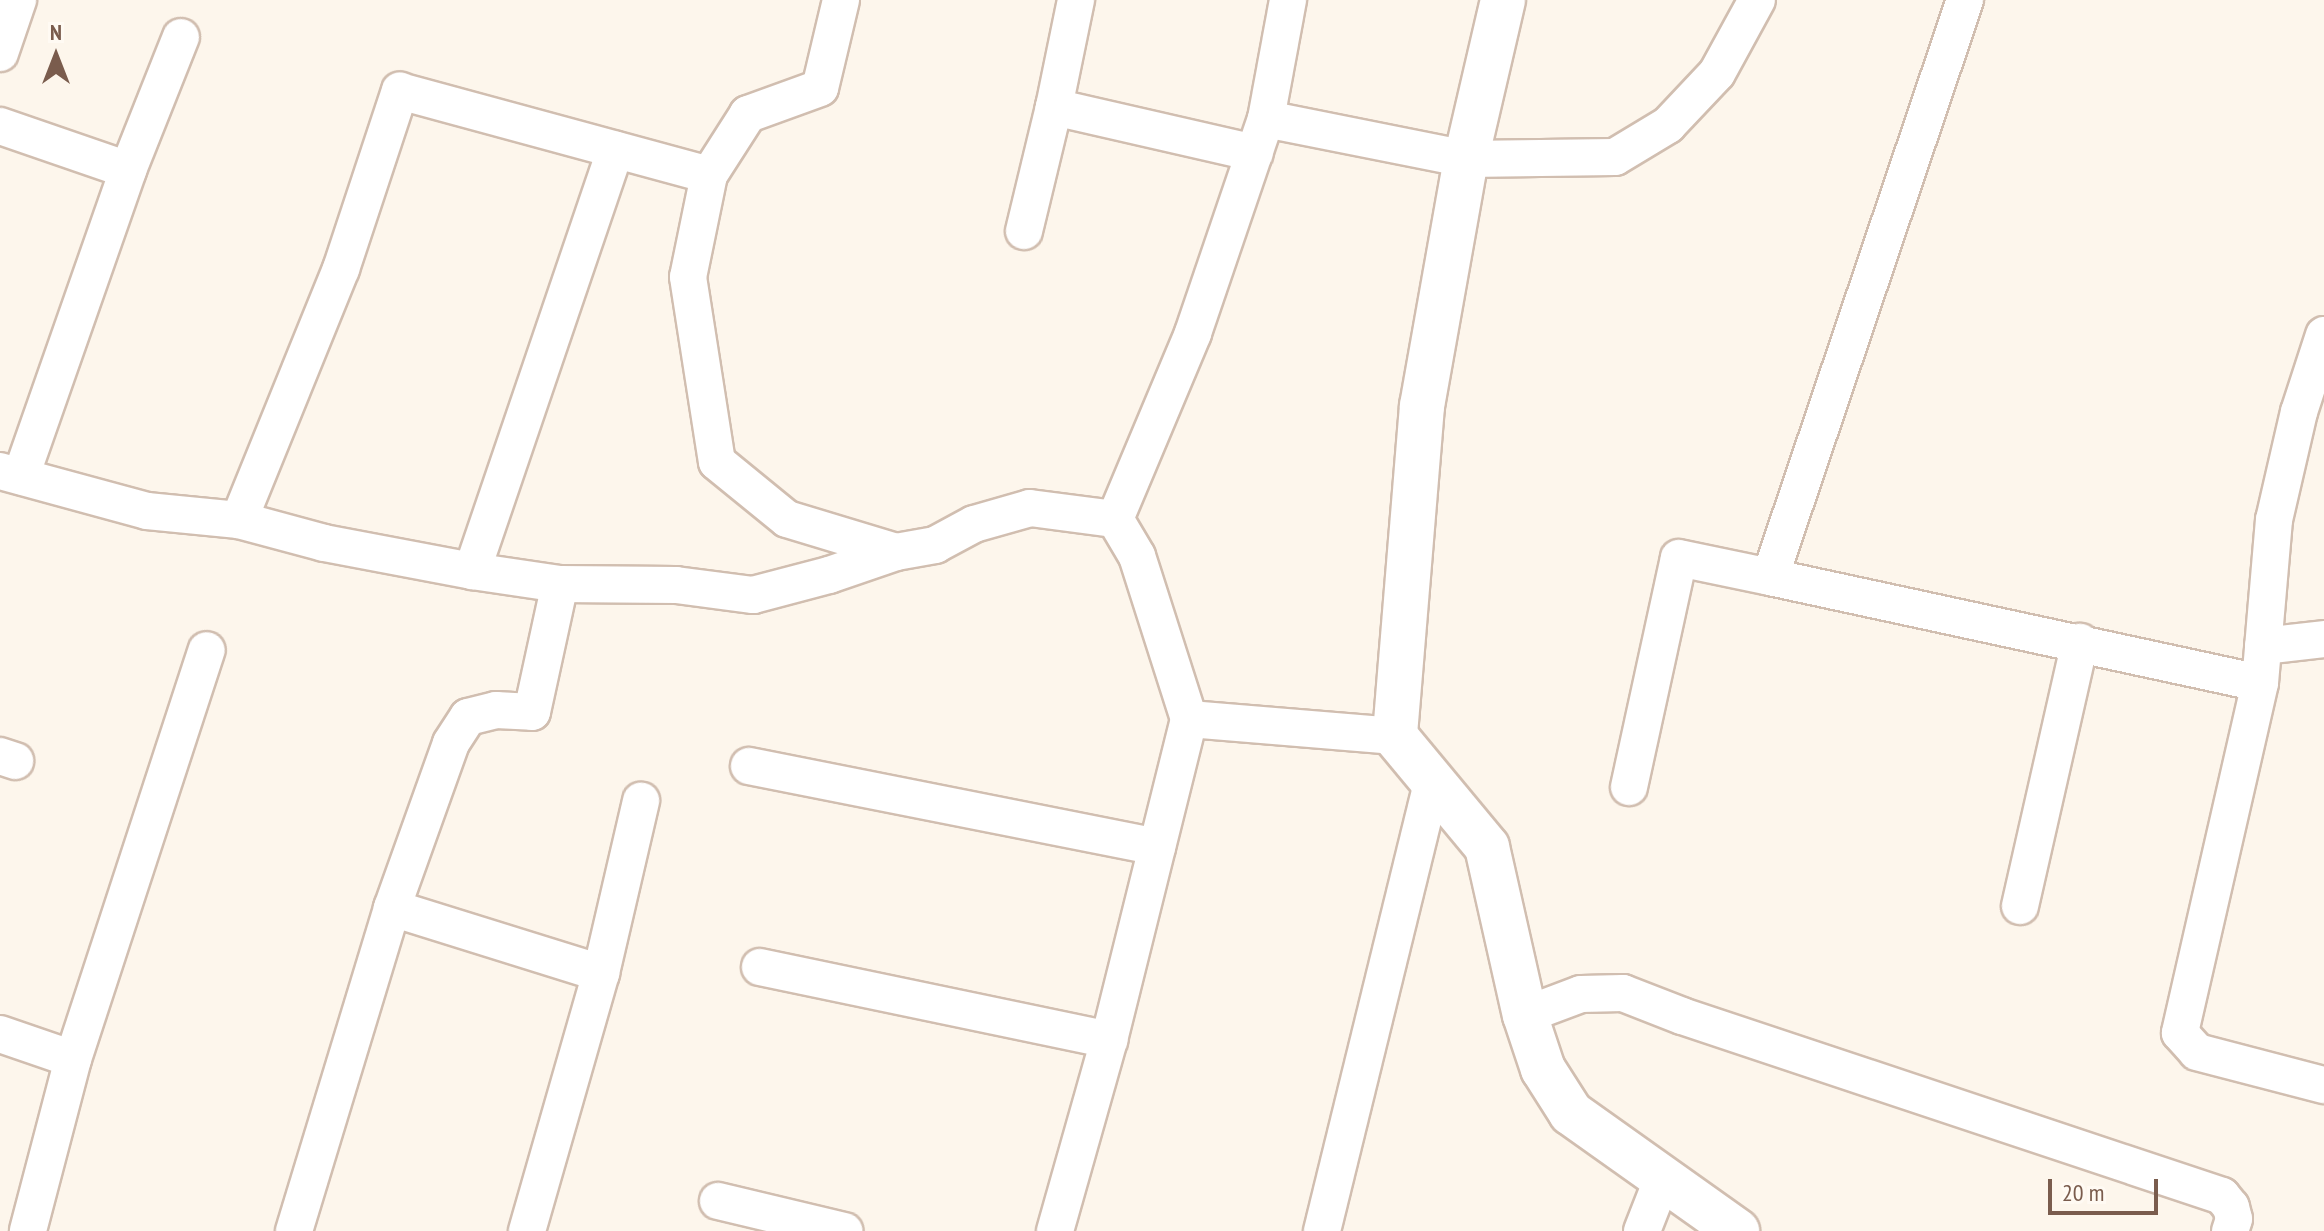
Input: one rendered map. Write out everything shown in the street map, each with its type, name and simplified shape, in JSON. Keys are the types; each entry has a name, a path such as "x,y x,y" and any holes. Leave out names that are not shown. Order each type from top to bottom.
{"street":[{"path":"0,53 18,0"},
{"path":"841,0 820,88 748,114 709,175 688,277 717,462 787,519 896,552"},
{"path":"1024,231 1076,0"},
{"path":"1115,519 1193,333 1255,153 1266,119 1288,0"},
{"path":"1503,0 1466,159 1422,406 1395,736 1487,847 1525,1015 1543,1069 1571,1113 1737,1231"},
{"path":"1266,119 1466,159 1615,157 1668,125 1717,73 1757,0"},
{"path":"1770,577 1965,0"},
{"path":"181,37 11,473 147,511 239,520 324,543 472,571 560,584 676,585 753,595 896,552 935,545 974,524 1030,508 1115,519"},
{"path":"239,520 341,269 400,91 709,175"},
{"path":"1054,107 1255,153"},
{"path":"0,126 128,170"},
{"path":"472,571 615,150"},
{"path":"2324,335 2299,412 2274,520 2260,683 2180,1033 2197,1052 2324,1085"},
{"path":"1055,1231 1109,1040 1189,719 1137,556 1115,519"},
{"path":"1629,787 1679,558 2260,683"},
{"path":"294,1231 392,908 451,743 468,717 496,710 532,712 560,584"},
{"path":"2263,646 2324,639"},
{"path":"2020,906 2080,642"},
{"path":"28,1231 73,1059 207,650"},
{"path":"1189,719 1395,736"},
{"path":"749,766 1157,847"},
{"path":"1322,1231 1432,783"},
{"path":"527,1231 601,973 641,801"},
{"path":"392,908 601,973"},
{"path":"760,967 1109,1040"},
{"path":"1525,1015 1581,994 1623,993 1682,1016 2222,1196 2231,1207 2234,1219 2230,1231"},
{"path":"0,1034 73,1059"},
{"path":"1642,1231 1662,1180"},
{"path":"718,1201 844,1231"}]}
